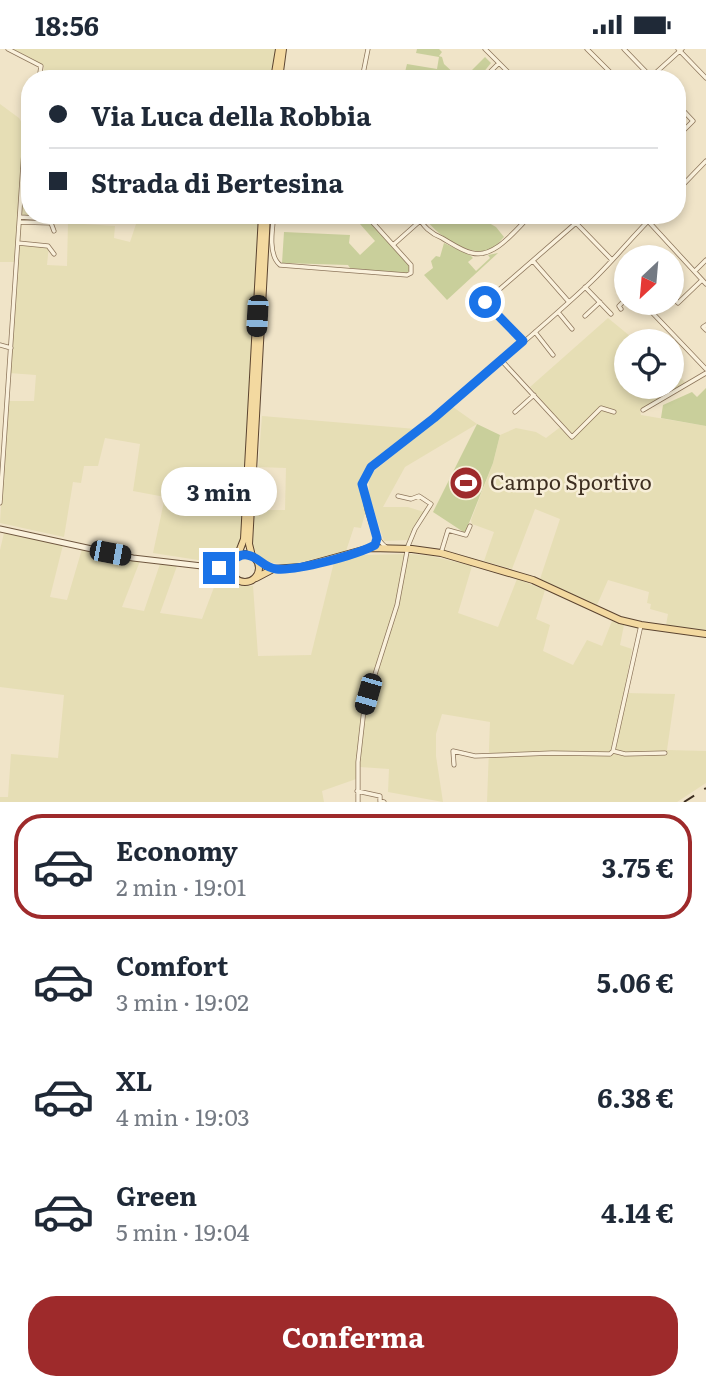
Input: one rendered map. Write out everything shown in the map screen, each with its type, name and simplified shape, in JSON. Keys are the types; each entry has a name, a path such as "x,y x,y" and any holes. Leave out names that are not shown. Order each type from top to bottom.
{"main road":[{"path":"278,70 281,49"},
{"path":"264,224 244,540 232,567 234,576 246,582 273,569 302,567 377,546 419,550 441,553 533,580 620,620 706,636"},
{"path":"256,578 259,570 249,544 265,224"},
{"path":"377,546 407,550"},
{"path":"235,559 243,555 273,569"}],"street":[{"path":"8,49 41,66 40,70"},
{"path":"364,70 368,49"},
{"path":"485,49 506,70"},
{"path":"587,49 608,70"},
{"path":"624,49 644,70"},
{"path":"660,70 680,50 706,78"},
{"path":"492,70 499,63"},
{"path":"701,72 706,67"},
{"path":"686,114 693,121 686,128"},
{"path":"686,182 706,162"},
{"path":"0,503 21,203"},
{"path":"51,224 54,231"},
{"path":"274,224 273,251 280,265 407,275 411,272 411,265 374,224"},
{"path":"393,245 417,224"},
{"path":"423,224 433,234 472,253 484,254 496,249 522,224"},
{"path":"523,341 485,302 575,224"},
{"path":"577,224 612,260"},
{"path":"377,546 363,493 365,475 371,467 434,418 558,312 645,224"},
{"path":"651,224 671,245"},
{"path":"18,243 48,246 54,254"},
{"path":"684,259 704,282 684,298"},
{"path":"694,271 706,260"},
{"path":"533,261 569,302"},
{"path":"585,287 611,314"},
{"path":"585,316 600,302"},
{"path":"558,312 572,328"},
{"path":"643,409 706,371 654,315"},
{"path":"534,332 553,355"},
{"path":"0,345 10,348"},
{"path":"502,360 572,437 601,408 614,412"},
{"path":"515,412 534,395"},
{"path":"358,802 364,709 397,605 407,550 415,529 431,504 419,496 409,499 398,496"},
{"path":"441,553 449,530 466,535 470,526"},
{"path":"0,529 133,558 219,568 234,576"},
{"path":"219,568 235,559"},
{"path":"454,765 453,751 475,756 610,754 613,751 641,625"},
{"path":"613,751 625,754 665,753"},
{"path":"357,791 380,796 380,801 384,802"}],"shaded area":[{"path":"13,49 276,49 272,70 44,70 41,64"},
{"path":"0,104 21,122 20,242 49,245 47,265 67,266 68,224 115,226 114,238 130,242 136,224 259,225 243,541 236,555 224,564 153,553 165,497 133,491 140,444 105,438 98,466 84,466 81,483 73,482 64,537 0,523 7,401 34,401 36,375 9,373 16,262 0,262"},
{"path":"608,318 621,329 614,329 614,399 659,399 640,410 641,415 706,426 706,630 666,625 668,614 650,609 651,604 647,603 649,592 608,580 597,605 540,579 560,519 535,509 512,569 484,561 494,532 472,524 471,520 493,463 500,435 516,428 536,432 546,438 563,425 530,387"},
{"path":"453,407 477,424 405,467 383,507 408,507 424,512 409,540 384,541 369,495 369,479 374,471"},
{"path":"262,416 416,429 368,467 362,476 361,494 366,510 361,528 354,527 346,551 290,565 267,562 257,555 253,546 254,510 285,510 286,468 258,467"},
{"path":"4,533 63,545 50,597 67,600 82,549 140,561 122,607 144,611 160,564 177,566 160,613 202,619 219,574 237,586 253,586 258,656 311,655 334,562 338,560 360,555 410,554 472,566 458,613 498,627 517,579 545,590 536,619 550,625 543,651 573,665 587,640 602,646 612,621 624,625 620,645 632,649 624,693 675,694 667,750 706,751 706,783 677,802 487,802 490,722 442,714 436,734 436,756 443,802 388,792 389,769 360,767 359,778 322,791 324,802 0,802 0,797 8,797 11,754 58,758 64,695 0,687 0,550"}],"green space":[{"path":"417,49 439,49 442,52 439,56 450,70 406,70 407,64 437,69 439,57 416,53"},
{"path":"485,57 491,63 485,70 472,70"},
{"path":"360,224 371,224 410,267 409,271 406,274 350,268 348,265 282,263 284,232 350,235 349,243 360,255 375,241"},
{"path":"430,224 491,224 504,237 491,249 473,250 453,243"},
{"path":"444,243 470,255 473,258 468,262 476,271 490,258 488,255 498,253 447,300 424,275 433,268 431,261 436,256 440,257"},
{"path":"706,388 706,426 661,418 663,405 684,399 684,396 692,392 697,397"},
{"path":"477,424 500,435 493,463 465,533 433,512"}],"railway":[{"path":"684,802 706,788"}],"place":[{"name":"Campo Sportivo","path":"466,483"}],"route":[{"path":"219,568 246,554 273,569 296,568 375,545 377,538 363,493 365,475 371,467 434,418 523,341 485,302"}]}
